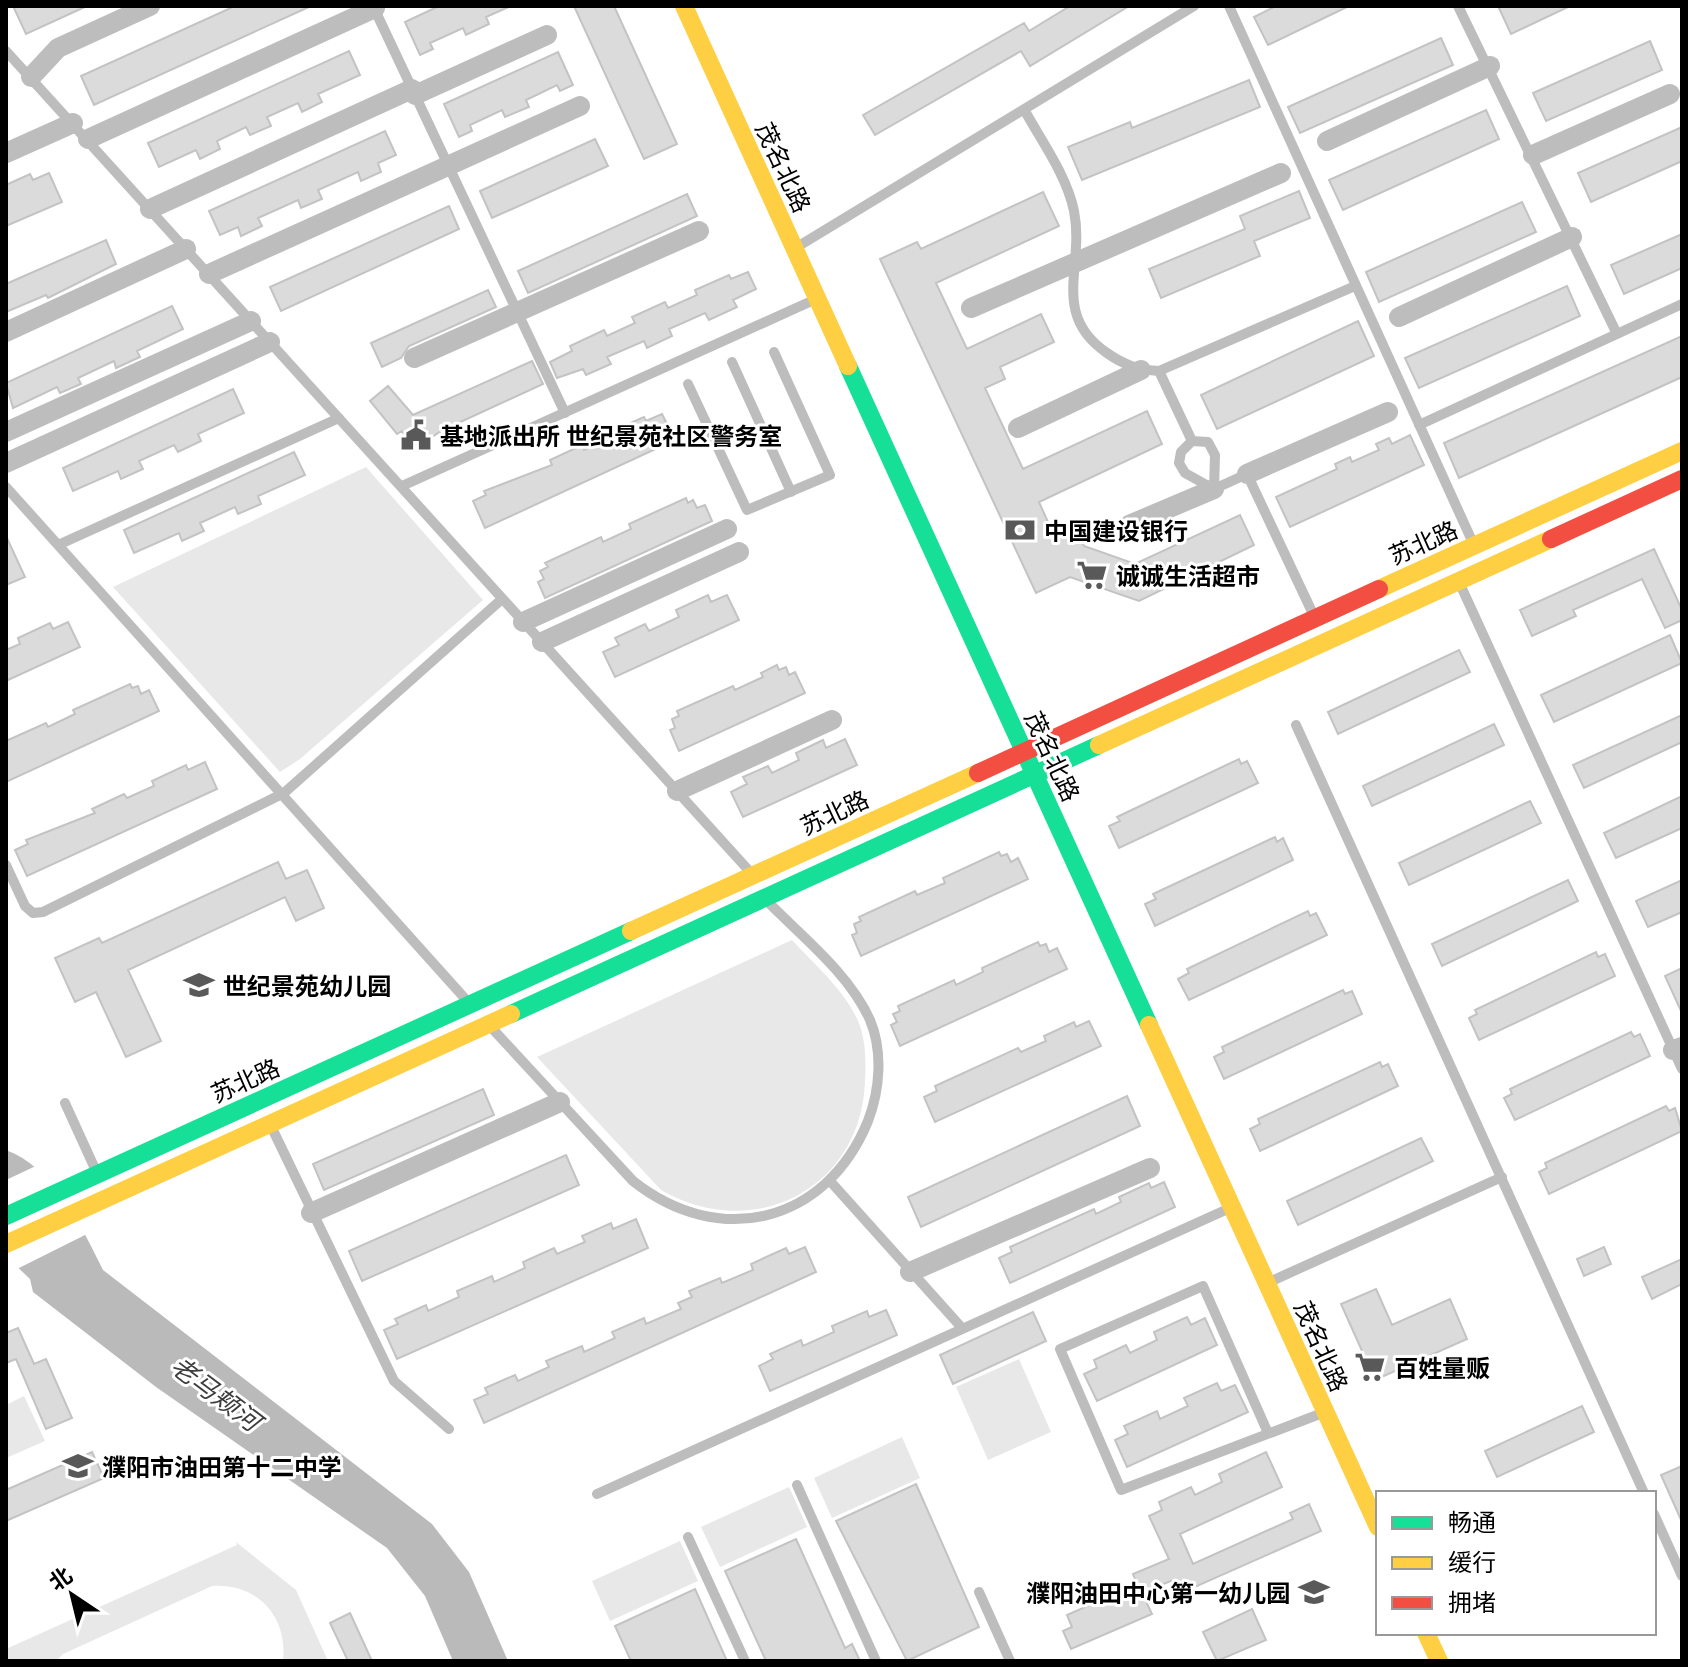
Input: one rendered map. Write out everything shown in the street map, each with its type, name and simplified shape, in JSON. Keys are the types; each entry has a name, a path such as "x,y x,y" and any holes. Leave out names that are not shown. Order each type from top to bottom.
{"main road":[{"name":"茂名北路","path":"684,6 1376,1523"},
{"name":"苏北路","path":"6,1216 1682,451"},
{"name":"苏北路","path":"6,1244 1682,479"},
{"path":"1427,1635 1439,1661"}],"street":[{"path":"31,77 58,48 150,6"},
{"path":"88,139 374,7"},
{"path":"150,209 547,35"},
{"path":"1327,141 1490,66"},
{"path":"1533,155 1670,94"},
{"path":"209,274 580,106"},
{"path":"6,153 73,123"},
{"path":"971,308 1281,173"},
{"path":"414,358 699,231"},
{"path":"1399,317 1572,237"},
{"path":"6,332 186,249"},
{"path":"6,432 251,321"},
{"path":"6,463 270,342"},
{"path":"1018,428 1150,370"},
{"path":"1247,474 1388,412"},
{"path":"1129,525 1214,489"},
{"path":"523,622 727,529"},
{"path":"542,642 739,552"},
{"path":"677,791 832,720"},
{"path":"311,1213 560,1102"},
{"path":"910,1272 1150,1168"}],"lane":[{"path":"795,248 1194,6"},
{"path":"1229,6 1474,545"},
{"path":"1458,6 1490,66 1617,334"},
{"path":"374,7 565,413"},
{"path":"8,55 88,139 753,876"},
{"path":"1025,111 1069,195 1075,214 1075,312 1084,332 1117,360 1150,370 1355,286"},
{"path":"402,486 818,298"},
{"path":"1419,425 1682,304"},
{"path":"688,384 747,510 830,475 774,352"},
{"path":"732,362 791,492"},
{"path":"1150,370 1192,441"},
{"path":"58,545 339,418"},
{"path":"1192,441 1208,442 1215,455 1214,489 1185,473 1179,463 1181,452 1192,441"},
{"path":"1214,489 1247,474 1315,618"},
{"path":"7,489 138,638 284,793 471,1005"},
{"path":"1459,580 1679,1055"},
{"path":"6,865 25,906 33,913 43,912 284,793 502,599"},
{"path":"1296,725 1643,1491"},
{"path":"488,1023 633,1181 654,1197 685,1212 710,1219 777,1214 830,1181 859,1142 875,1104 877,1043 869,1018 854,994 765,899"},
{"path":"65,1103 97,1173"},
{"path":"269,1123 394,1381 449,1429"},
{"path":"1267,1283 1502,1177"},
{"path":"830,1181 962,1328"},
{"path":"597,1494 1233,1207"},
{"path":"1268,1433 1203,1286 1060,1349 1121,1490 1325,1411"},
{"path":"797,1485 876,1661"},
{"path":"1656,1518 1682,1576"},
{"path":"688,1537 745,1661"},
{"path":"979,1592 1010,1661"}],"shaded area":[{"path":"366,467 483,600 300,759 280,772 113,587"},
{"path":"792,940 848,1002 862,1033 865,1081 859,1119 844,1151 823,1177 796,1196 765,1208 731,1211 696,1205 661,1190 537,1057"},
{"path":"1019,1359 1051,1432 988,1460 956,1387"},
{"path":"24,1396 45,1441 6,1458 6,1405"},
{"path":"902,1437 920,1478 832,1518 814,1478"},
{"path":"789,1487 807,1527 720,1567 701,1527"},
{"path":"680,1541 698,1581 610,1621 592,1581"},
{"path":"236,1542 296,1590 328,1661 283,1661 280,1630 266,1606 243,1590 212,1586 63,1654 56,1661 6,1661 6,1649 237,1545"}],"water":[{"name":"老马颊河","path":"6,1150 23,1158 52,1184 86,1236 103,1270 432,1524 469,1572 508,1661 453,1661 425,1596 387,1548 156,1387 33,1292 30,1279 6,1256"}],"pier":[{"path":"40,1164 89,1233 15,1270 6,1261 6,1180"}],"building":[{"path":"13,6 87,6 26,34"},
{"path":"235,6 311,6 94,105 81,76"},
{"path":"439,6 511,6 486,17 489,24 466,35 463,28 430,43 433,49 420,55 405,22"},
{"path":"574,6 614,6 677,144 644,159"},
{"path":"1070,6 1129,6 1030,66 1021,51 875,135 863,115 1024,23 1029,31"},
{"path":"1276,6 1349,6 1268,45 1254,17"},
{"path":"1498,6 1570,6 1511,34"},
{"path":"1441,38 1453,65 1300,133 1288,107"},
{"path":"1650,41 1662,70 1546,121 1533,93"},
{"path":"349,51 360,75 318,94 322,102 302,112 298,103 267,117 271,126 250,135 246,127 217,141 220,149 200,159 196,150 159,167 148,143"},
{"path":"558,52 573,85 560,91 557,85 526,100 529,107 505,117 502,110 470,125 472,131 459,137 444,104"},
{"path":"1249,80 1260,107 1082,180 1068,147 1130,122 1132,128"},
{"path":"1486,110 1499,139 1343,210 1329,180"},
{"path":"1682,127 1682,161 1591,202 1578,173"},
{"path":"385,131 396,155 378,163 381,172 361,181 358,172 318,190 322,199 301,208 298,200 258,218 262,226 241,236 238,227 220,235 209,211"},
{"path":"595,139 608,166 492,218 480,191"},
{"path":"49,173 62,202 6,226 6,185 30,174 33,180"},
{"path":"1299,191 1310,218 1254,241 1260,256 1161,298 1149,269 1245,229 1240,216"},
{"path":"1043,192 1059,226 936,283 967,349 1041,314 1054,342 1000,367 1005,379 985,388 1023,469 1147,411 1162,444 1039,502 1056,540 1076,530 1084,546 1135,564 1240,515 1254,545 1139,601 1070,577 1036,593 880,259 917,242 921,249"},
{"path":"687,194 697,216 528,293 518,271"},
{"path":"1522,202 1536,232 1379,302 1366,272"},
{"path":"449,206 459,229 281,311 270,287"},
{"path":"1682,234 1682,268 1624,294 1611,265"},
{"path":"106,240 116,264 48,298 46,295 6,312 6,284"},
{"path":"748,272 756,289 733,300 737,307 709,320 705,313 669,329 672,336 647,348 644,341 607,357 611,364 586,375 583,369 557,378 550,362 572,351 570,346 604,330 607,336 635,323 632,317 665,302 668,308 697,295 695,290 729,275 731,279"},
{"path":"1567,286 1580,316 1419,388 1405,358"},
{"path":"488,290 496,307 409,346 401,358 382,367 371,343"},
{"path":"172,306 183,329 137,351 140,357 116,368 114,361 78,378 81,384 60,393 57,387 13,408 6,383"},
{"path":"1358,321 1374,356 1217,429 1201,395"},
{"path":"1682,336 1682,377 1459,478 1444,443"},
{"path":"532,361 543,384 443,430 413,449 402,431 397,434 370,401 388,386 413,415"},
{"path":"233,389 244,413 198,434 201,441 178,452 174,445 139,461 143,469 121,479 118,471 73,491 63,468"},
{"path":"662,414 675,440 485,528 473,501 486,495 484,491 552,465 550,460 582,445 584,450 612,437 610,432 644,417 646,421"},
{"path":"1410,435 1424,465 1290,527 1276,497 1337,469 1335,464 1350,457 1352,462 1379,450 1376,444 1389,438 1392,444"},
{"path":"294,452 305,475 258,496 261,504 238,514 235,507 200,523 204,531 182,541 179,533 134,553 124,530"},
{"path":"686,498 688,503 693,500 697,508 705,505 712,521 545,598 538,582 544,579 540,571 548,567 545,563 601,537 603,542 631,529 629,524"},
{"path":"6,536 25,577 6,585"},
{"path":"1654,549 1682,610 1682,620 1665,628 1642,579 1573,610 1576,616 1532,636 1520,610"},
{"path":"708,595 711,602 727,595 739,620 615,677 603,652 619,645 615,638 645,624 649,631 679,617 676,610"},
{"path":"68,622 80,647 6,681 6,650 20,644 18,638 50,623 53,629"},
{"path":"1670,635 1682,663 1554,722 1541,695"},
{"path":"1459,650 1470,672 1338,734 1328,712"},
{"path":"777,665 779,670 786,667 789,675 795,672 805,693 679,751 670,730 675,728 672,719 679,716 677,711 733,686 735,690 763,677 761,673"},
{"path":"130,684 132,688 138,686 141,694 149,690 159,711 6,782 6,741 46,723 48,727 75,714 73,710"},
{"path":"1682,715 1682,742 1584,788 1573,765"},
{"path":"1494,724 1504,745 1372,806 1363,786"},
{"path":"845,739 857,765 743,817 731,792 747,784 743,777 768,766 772,773 799,760 796,753 823,740 826,748"},
{"path":"1239,759 1241,764 1247,761 1258,783 1119,848 1109,826 1120,821 1117,817"},
{"path":"205,762 217,789 27,876 15,850 28,844 26,840 95,813 92,809 124,794 127,798 154,786 152,781 186,765 188,770"},
{"path":"1682,796 1682,828 1616,858 1604,833"},
{"path":"1530,801 1541,823 1409,885 1399,863"},
{"path":"1275,837 1277,842 1283,838 1293,860 1155,926 1145,904 1156,899 1153,894"},
{"path":"999,852 1001,856 1007,854 1011,862 1018,858 1028,879 861,956 852,935 857,933 854,924 861,921 859,917 915,891 917,895 945,883 943,878"},
{"path":"278,862 286,879 307,870 324,908 296,921 285,897 128,970 161,1041 126,1057 96,992 75,1002 55,958 99,938 102,943"},
{"path":"1568,880 1578,901 1442,966 1432,944"},
{"path":"1682,880 1682,912 1648,927 1636,901"},
{"path":"1308,911 1310,916 1316,913 1327,935 1189,1000 1178,979 1189,973 1187,969"},
{"path":"1038,942 1040,946 1046,944 1049,952 1057,948 1067,969 900,1046 891,1025 897,1022 893,1014 900,1011 898,1006 954,980 956,985 983,972 982,968"},
{"path":"1596,952 1598,957 1605,954 1615,976 1479,1040 1469,1018 1477,1014 1475,1010"},
{"path":"1682,968 1682,1013 1665,976"},
{"path":"1343,990 1345,994 1352,991 1362,1014 1224,1079 1214,1057 1224,1052 1222,1047"},
{"path":"1089,1021 1101,1046 935,1122 924,1097 937,1091 935,1086 1018,1048 1021,1052 1046,1041 1044,1036 1074,1022 1076,1027"},
{"path":"1631,1032 1634,1037 1640,1034 1650,1056 1515,1120 1504,1098 1512,1094 1510,1089"},
{"path":"1380,1062 1382,1067 1388,1064 1398,1086 1260,1151 1250,1129 1260,1124 1258,1119"},
{"path":"483,1089 494,1115 324,1190 313,1164"},
{"path":"1127,1096 1140,1126 921,1227 908,1197"},
{"path":"1666,1106 1669,1111 1675,1108 1682,1131 1549,1194 1539,1172 1547,1168 1545,1163"},
{"path":"1421,1138 1433,1161 1298,1225 1287,1201"},
{"path":"566,1155 579,1185 362,1281 349,1251"},
{"path":"1164,1182 1175,1207 1010,1283 999,1258 1012,1252 1010,1247 1094,1209 1096,1214 1121,1202 1119,1197 1149,1183 1151,1188"},
{"path":"636,1219 648,1248 397,1359 384,1330 398,1324 395,1319 426,1305 428,1311 459,1297 457,1291 492,1276 494,1282 525,1268 523,1262 554,1248 557,1254 585,1242 582,1236 611,1223 613,1229"},
{"path":"805,1247 816,1272 484,1423 474,1400 488,1394 485,1388 515,1375 518,1381 549,1367 546,1361 582,1346 584,1352 615,1338 612,1332 644,1318 646,1324 681,1309 678,1303 692,1297 689,1291 720,1278 722,1283 753,1270 751,1264 786,1248 789,1254"},
{"path":"1604,1247 1611,1264 1584,1276 1577,1259"},
{"path":"1682,1259 1682,1284 1652,1299 1642,1277"},
{"path":"1376,1289 1392,1325 1450,1299 1467,1339 1375,1380 1341,1304"},
{"path":"886,1310 897,1335 770,1391 759,1366 773,1359 770,1354 801,1340 803,1346 834,1332 832,1326 867,1311 869,1317"},
{"path":"1033,1312 1046,1341 953,1384 940,1355"},
{"path":"1187,1317 1191,1325 1205,1318 1217,1345 1097,1401 1084,1374 1097,1368 1094,1360 1126,1345 1130,1353 1157,1340 1154,1332"},
{"path":"18,1328 34,1364 46,1359 72,1418 46,1429 16,1359 6,1363 6,1333"},
{"path":"1217,1383 1221,1391 1235,1385 1248,1412 1127,1467 1115,1440 1128,1434 1124,1426 1157,1411 1160,1419 1188,1406 1184,1398"},
{"path":"1582,1406 1594,1432 1497,1477 1485,1451"},
{"path":"92,1452 104,1478 6,1521 6,1490"},
{"path":"1266,1452 1282,1487 1180,1534 1193,1564 1293,1519 1290,1513 1309,1504 1321,1531 1179,1594 1173,1580 1142,1593 1152,1614 1071,1649 1063,1631 1072,1627 1067,1615 1137,1584 1133,1574 1169,1559 1149,1516 1162,1510 1159,1502 1191,1487 1195,1495 1222,1482 1219,1474"},
{"path":"1682,1466 1682,1522 1661,1475"},
{"path":"916,1484 979,1627 907,1661 836,1521"},
{"path":"796,1539 845,1648 852,1644 860,1661 766,1661 725,1571"},
{"path":"695,1589 727,1661 631,1661 615,1626"},
{"path":"1252,1609 1266,1640 1217,1661 1203,1632"},
{"path":"350,1613 372,1661 348,1661 330,1623"}],"traffic: fast":[{"path":"848,366 1149,1025"},
{"path":"511,1014 1099,745"},
{"path":"6,1216 631,931"}],"traffic: slow":[{"path":"684,6 848,366"},
{"path":"1379,589 1682,451"},
{"path":"1099,745 1551,539"},
{"path":"631,931 978,773"},
{"path":"6,1244 511,1014"},
{"path":"1149,1025 1376,1523"},
{"path":"1427,1635 1439,1661"}],"traffic: jam":[{"path":"1551,539 1682,479"},
{"path":"978,773 1379,589"}],"place":[{"name":"基地派出所 世纪景苑社区警务室","path":"416,435"},
{"name":"中国建设银行","path":"1020,530"},
{"name":"诚诚生活超市","path":"1092,575"},
{"name":"世纪景苑幼儿园","path":"199,985"},
{"name":"百姓量贩","path":"1370,1367"},
{"name":"濮阳市油田第十二中学","path":"78,1466"},
{"name":"濮阳油田中心第一幼儿园","path":"1314,1592"}]}
